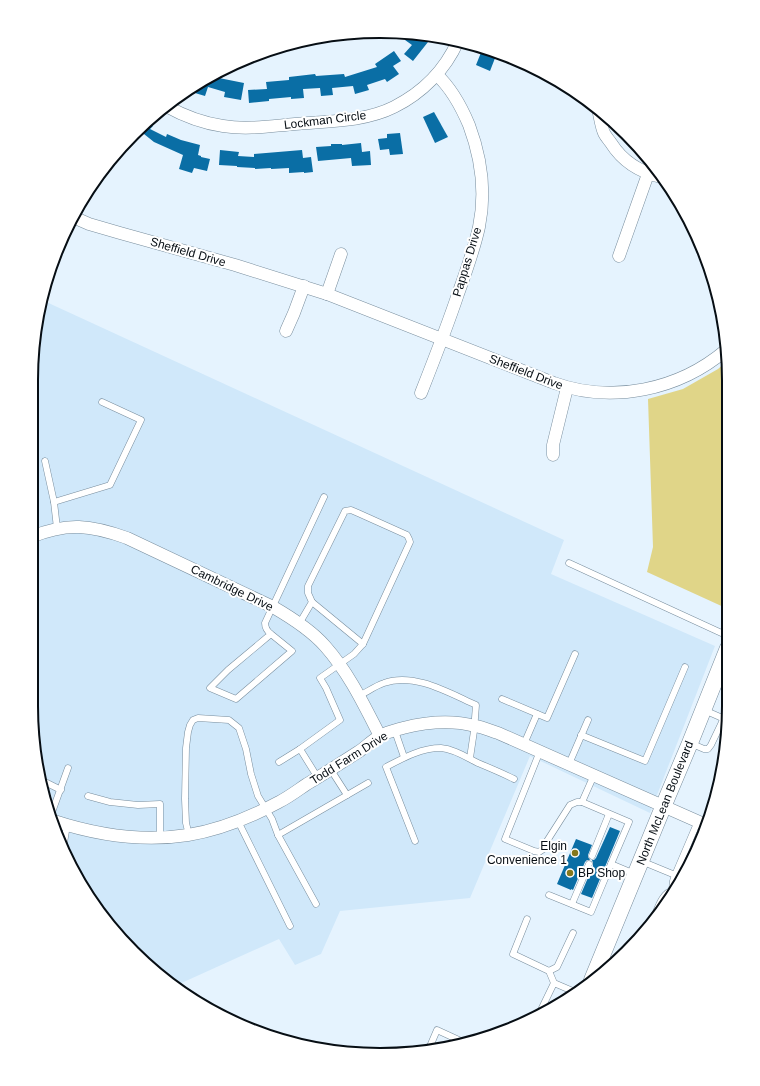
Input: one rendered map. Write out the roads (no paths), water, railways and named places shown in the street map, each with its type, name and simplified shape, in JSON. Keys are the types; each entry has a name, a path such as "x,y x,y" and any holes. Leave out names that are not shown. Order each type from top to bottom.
{"main road":[{"name":"North McLean Boulevard","path":"607,961 639,868 663,806 703,710 721,684"}],"street":[{"name":"Lockman Circle","path":"172,109 207,124 235,128 354,119 394,107 418,92 445,65 455,47"},
{"name":"Pappas Drive","path":"420,393 442,340 469,262 476,238 481,212 482,185 479,156 474,140 454,93 437,74"},
{"path":"600,119 604,133 621,157 629,164 653,175"},
{"path":"619,256 648,174"},
{"name":"Sheffield Drive","path":"78,219 89,224 228,263 328,294 442,340 567,388 579,391 619,393 654,388 669,383 710,363 721,354"},
{"path":"328,294 341,254"},
{"path":"286,331 304,286"},
{"path":"553,455 553,445 567,388"},
{"name":"Cambridge Drive","path":"38,535 57,528 74,526 94,528 111,532 273,607 299,624 324,645 340,664 380,736"},
{"name":"Todd Farm Drive","path":"58,822 115,836 143,838 189,835 215,829 238,821 279,802 331,770 380,736 394,731 434,722 474,725 498,733 701,823"}],"lane":[{"path":"54,502 110,485 131,442 141,420 102,402"},
{"path":"45,461 54,502 57,528"},
{"path":"271,634 228,670 210,688 236,699 292,651 265,628 265,623 324,497"},
{"path":"279,762 340,720 320,678 354,654 363,644 410,542 407,535 351,510 345,511 308,586 308,593 312,602 363,644"},
{"path":"569,564 722,643"},
{"path":"299,624 312,602"},
{"path":"502,699 547,718 574,654"},
{"path":"581,735 645,761 685,667"},
{"path":"359,696 383,683 394,680 407,680 442,689 476,705 470,758"},
{"path":"703,710 721,718"},
{"path":"524,744 537,714"},
{"path":"189,835 186,823 185,799 186,748 190,725 193,720 198,718 229,720 239,728 246,749 254,786 259,799 272,819 278,835 316,904"},
{"path":"568,764 588,720"},
{"path":"690,743 704,749 708,749 721,724"},
{"path":"394,731 404,757"},
{"path":"300,748 318,778"},
{"path":"415,841 386,767 417,752 442,748 470,758 514,779"},
{"path":"540,751 505,839 536,852 541,851 567,808 574,802 582,802 629,822 591,912 549,895"},
{"path":"54,808 68,768"},
{"path":"331,770 347,795"},
{"path":"582,802 594,775"},
{"path":"47,783 61,790"},
{"path":"278,835 368,783"},
{"path":"88,796 110,802 160,804 160,838"},
{"path":"592,856 610,814"},
{"path":"238,821 290,926"},
{"path":"65,839 67,825"},
{"path":"673,882 699,828"},
{"path":"572,904 589,864"},
{"path":"611,864 675,875"},
{"path":"527,919 513,954 549,971 554,983 570,990"},
{"path":"549,971 557,968 573,933"},
{"path":"543,1007 554,983"},
{"path":"431,1044 437,1030 456,1039"}],"place":[{"name":"Elgin Convenience 1","path":"575,853"},
{"name":"BP Shop","path":"570,873"}]}
